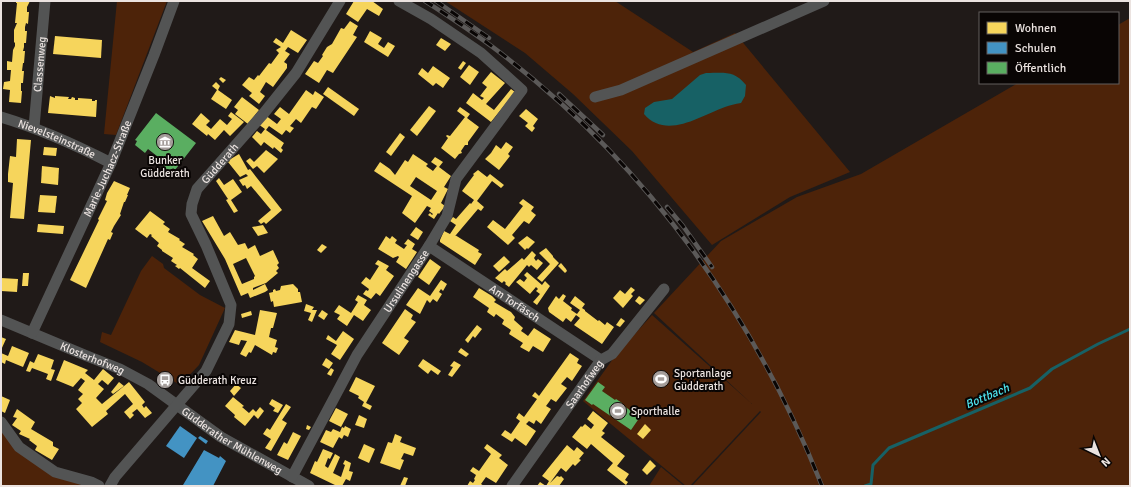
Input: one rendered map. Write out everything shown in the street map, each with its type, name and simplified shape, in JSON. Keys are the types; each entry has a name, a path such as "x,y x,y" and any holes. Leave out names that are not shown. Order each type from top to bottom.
{"street":[{"name":"Classenweg","path":"34,127 45,1"},
{"name":"Marie-Juchacz-Straße","path":"32,333 111,163 174,1"},
{"name":"Güdderath","path":"110,486 115,477 206,371 229,324 232,305 206,245 190,214 197,189 264,113 296,73 340,1"},
{"name":"Ursulinengasse","path":"292,477 357,355 447,216 456,179 522,90 481,53 399,1"},
{"path":"595,97 621,90 824,1"},
{"name":"Nievelsteinstraße","path":"1,117 34,127 111,163"},
{"name":"Am Torfäsch","path":"429,246 600,360"},
{"name":"Saarhofweg","path":"512,486 600,360 612,354 664,289"},
{"name":"Klosterhofweg","path":"1,320 87,356 120,368 148,384 178,405"},
{"name":"Güdderather Mühlenweg","path":"178,405 221,437 309,486"},
{"path":"1,422 19,446 55,472 91,482 99,486"}],"shaded area":[{"path":"117,1 167,1 116,135 104,134"},
{"path":"445,1 615,1 693,52 735,33 850,172 790,197 712,245 632,151 573,94 525,53"},
{"path":"1130,18 1130,486 692,486 761,412 760,411 690,486 686,486 583,401 615,356 652,315 752,404 654,313 721,241 797,197 861,174 1016,84 1119,84 1119,24"},
{"path":"152,256 163,264 164,268 200,295 225,308 199,365 180,385 142,362 100,342 102,332 111,335 141,271"},
{"path":"1,428 17,448 93,486 1,486"},
{"path":"661,467 684,486 649,486"}],"water":[{"path":"706,73 728,73 742,80 746,85 745,96 741,103 727,106 694,120 673,126 653,122 644,114 645,108 654,102 672,99 700,75"}],"building: Wohnen":[{"path":"16,1 30,1 27,7 27,12 29,12 28,24 26,23 25,27 25,31 27,31 26,43 24,43 23,51 25,51 22,71 24,71 23,83 21,83 21,103 9,102 10,90 3,89 4,82 10,81 11,70 7,70 7,61 12,62 13,50 15,46 14,30 17,23 15,23"},
{"path":"354,1 372,1 383,9 379,16 367,9 358,22 346,14"},
{"path":"350,21 358,26 353,35 357,37 333,73 327,70 319,83 305,74 314,61 318,63 327,47 332,44 341,28 344,29"},
{"path":"291,30 307,40 298,53 288,47 285,51 290,54 284,62 287,64 287,68 273,87 266,82 260,92 265,96 259,104 249,96 252,93 242,85 249,77 254,80 269,63 271,64 279,53 276,50 281,47 273,42 276,38 283,43"},
{"path":"370,31 382,38 378,44 384,48 388,42 395,46 388,57 364,42"},
{"path":"55,36 102,40 101,58 53,54"},
{"path":"441,38 451,44 445,51 436,45"},
{"path":"463,61 466,63 461,70 458,68"},
{"path":"469,65 479,72 470,85 460,77"},
{"path":"433,66 450,78 443,88 436,83 433,86 418,74 422,68 428,73"},
{"path":"491,72 505,83 486,104 494,110 511,89 515,92 491,122 466,103 473,93 482,100 484,98 480,96 487,87 482,83"},
{"path":"221,77 226,80 223,83 219,79"},
{"path":"216,82 220,86 218,90 232,100 226,109 211,99 217,90 212,86"},
{"path":"328,87 359,109 354,116 323,94"},
{"path":"306,90 313,95 315,91 324,97 316,109 312,107 301,123 296,119 290,126 294,128 290,133 286,130 282,135 269,126 266,130 284,143 281,148 283,150 281,153 274,147 273,149 264,142 261,146 252,137 257,131 261,134 265,129 258,124 265,115 277,124 281,119 274,114 280,107 289,114"},
{"path":"50,96 55,98 55,96 69,97 68,99 71,99 72,97 75,98 75,100 78,100 78,98 92,99 92,101 97,100 96,117 48,113"},
{"path":"242,97 259,110 248,124 235,114 238,110 234,107"},
{"path":"429,106 436,111 417,136 410,130"},
{"path":"460,107 470,114 467,118 479,127 468,142 468,145 465,145 461,151 462,153 455,159 441,148 448,138 446,136 450,136 465,117 457,111"},
{"path":"526,109 538,119 533,126 535,128 532,132 525,126 528,123 519,116"},
{"path":"231,112 244,122 230,136 224,130 215,140 208,134 207,136 192,124 201,113 210,121 206,125 211,129 220,119 227,125 232,119 228,116"},
{"path":"400,133 405,137 391,156 386,152"},
{"path":"17,139 31,140 24,219 10,218 13,183 8,182 8,174 10,156 16,157"},
{"path":"506,142 513,147 508,154 510,156 499,170 485,159 496,145 501,149"},
{"path":"44,147 57,148 56,156 43,155"},
{"path":"266,150 278,159 264,173 257,166 253,169 246,161 250,158 254,162"},
{"path":"239,154 248,170 250,169 282,210 266,224 264,222 261,224 258,221 271,210 251,186 247,189 239,180 248,176 246,174 240,177 228,162"},
{"path":"413,154 428,164 426,166 433,171 437,166 431,162 435,157 443,162 439,167 451,176 444,187 448,189 441,203 445,206 434,219 428,215 430,213 432,215 433,214 429,211 431,208 427,206 415,223 402,213 412,196 374,171 380,162 390,169 395,175 405,160 408,162","holes":["416,177 437,191 431,200 410,186"]},
{"path":"42,166 59,168 58,185 41,183"},
{"path":"478,170 487,177 490,174 504,185 501,188 492,181 477,201 484,207 481,211 478,209 455,235 479,250 478,252 482,254 475,265 440,242 440,240 444,231 450,234 456,225 450,221 453,217 456,219 474,200 462,191 474,175 473,174"},
{"path":"219,178 224,185 233,179 242,192 231,200 238,211 234,213 226,200 228,199 216,181"},
{"path":"114,181 130,188 120,214 121,215 111,232 113,233 110,240 108,239 86,288 70,280 99,220 98,219 107,201 105,200 107,193"},
{"path":"40,195 57,196 55,213 38,212"},
{"path":"523,199 534,207 531,211 536,215 529,224 524,221 512,235 515,238 508,245 487,227 493,220 505,229 523,206 519,203"},
{"path":"150,211 165,222 163,224 170,229 168,232 180,239 179,240 185,244 182,247 194,254 193,255 198,259 192,268 210,281 205,288 180,268 179,269 175,266 177,265 171,261 173,258 157,246 159,243 151,236 152,235 150,234 147,238 135,229"},
{"path":"213,216 224,236 230,232 238,245 245,243 248,249 255,245 260,256 273,250 279,263 277,265 279,268 276,271 278,273 266,283 253,288 253,290 265,284 268,290 250,298 248,293 241,296 225,259 202,221","holes":["246,258 255,276 254,279 242,284 233,264"]},
{"path":"38,224 64,226 63,234 37,232"},
{"path":"263,225 268,233 258,236 252,227"},
{"path":"416,227 423,232 418,240 410,235"},
{"path":"386,236 390,239 392,236 397,240 395,243 404,249 407,245 404,244 408,239 415,244 412,249 417,252 406,269 396,262 399,257 398,256 393,258 378,249"},
{"path":"527,236 535,242 525,250 518,243"},
{"path":"322,244 327,247 321,253 317,250"},
{"path":"546,248 559,263 542,282 537,278 550,264 539,253"},
{"path":"532,251 536,255 534,258 536,261 538,259 543,263 537,270 531,265 529,267 527,265 509,287 504,281 502,283 495,278 505,269 507,271 522,258 524,260"},
{"path":"504,256 510,262 499,272 493,266"},
{"path":"430,259 441,267 429,285 418,277"},
{"path":"378,260 389,266 386,270 394,276 380,296 376,293 371,299 363,294 369,289 361,283 366,277 370,280 379,266 375,264"},
{"path":"561,263 567,271 565,273 558,266"},
{"path":"527,272 542,285 545,281 550,286 537,305 533,302 540,294 536,291 538,289 536,287 530,294 516,282 520,279 524,282 527,278 524,275"},
{"path":"23,273 29,273 28,286 22,286"},
{"path":"1,278 18,279 17,292 1,291"},
{"path":"441,280 447,284 443,291 441,289 439,292 442,294 437,302 433,299 430,303 427,300 420,314 406,305 418,288 430,296"},
{"path":"293,284 298,289 298,292 300,292 302,302 274,307 269,293 273,292 275,289 276,291 280,290 281,286"},
{"path":"631,287 635,290 631,294 633,296 623,308 613,298 620,290 625,294"},
{"path":"479,288 492,296 496,300 494,302 511,312 515,317 514,320 523,328 521,331 528,336 534,328 551,339 543,352 533,346 529,352 520,347 523,343 509,334 511,330 502,324 504,320 496,314 494,317 487,312 489,308 473,297"},
{"path":"563,294 566,296 563,301 577,314 580,310 570,303 575,296 585,304 582,308 585,311 605,325 607,322 614,327 602,344 574,325 580,318 576,315 571,322 566,318 563,322 549,312 548,308 556,296 559,299"},
{"path":"358,295 367,300 364,305 371,310 363,321 354,315 347,326 337,319 340,315 334,312 339,305 351,313 358,302 355,300"},
{"path":"639,296 645,300 640,305 635,301"},
{"path":"306,304 314,307 312,310 317,310 312,322 308,320 311,313 304,311"},
{"path":"405,309 413,315 411,319 416,322 404,338 409,341 399,355 382,343"},
{"path":"260,310 277,313 269,337 277,340 275,347 278,348 276,353 273,352 272,355 255,345 251,353 249,352 246,357 240,354 247,341 241,340 239,345 229,342 235,330 255,335"},
{"path":"322,310 328,314 324,320 318,316"},
{"path":"251,311 252,315 242,318 241,314"},
{"path":"621,318 625,321 620,327 616,325"},
{"path":"477,325 482,329 475,338 473,336 468,343 465,340"},
{"path":"343,331 354,339 340,360 331,354 337,345 326,339 328,335 336,341"},
{"path":"1,337 6,339 1,350"},
{"path":"12,346 29,353 23,367 6,360 5,364 1,362 1,353 8,356"},
{"path":"461,348 469,354 466,357 458,352"},
{"path":"570,353 579,359 577,363 582,366 572,381 567,377 561,384 567,388 556,402 551,399 546,406 551,409 541,424 536,420 534,424 529,421 526,424 536,431 526,446 515,438 512,442 501,435 505,430 511,434 520,421 516,418 519,413 524,417 537,399 532,396 535,392 539,396"},
{"path":"38,354 54,360 51,369 55,370 51,381 46,379 48,374 32,368 30,372 26,371 30,361 34,363"},
{"path":"326,358 333,363 329,369 322,365"},
{"path":"423,359 441,371 438,375 431,370 428,374 418,366"},
{"path":"64,360 88,370 85,373 94,380 103,369 114,378 108,385 102,380 98,384 104,389 96,398 102,404 129,382 145,402 142,405 144,408 146,406 152,413 145,418 137,409 132,413 134,415 130,419 124,412 133,404 125,394 106,411 108,414 92,427 76,409 82,403 78,399 83,394 78,390 85,381 81,378 73,387 56,380"},
{"path":"454,361 461,365 452,377 448,375 453,367 450,366"},
{"path":"331,368 334,370 331,376 327,374"},
{"path":"356,377 375,386 366,403 372,406 370,410 362,406 364,402 358,398 359,396 349,391"},
{"path":"119,382 124,386 113,394 111,392"},
{"path":"236,384 241,388 234,396 230,391"},
{"path":"1,396 10,400 5,413 1,411"},
{"path":"233,397 244,406 242,407 249,413 253,409 256,412 260,407 264,411 258,419 254,415 245,426 234,417 235,415 225,406"},
{"path":"272,399 283,405 278,413 273,411 275,408 269,404"},
{"path":"286,404 291,407 282,420 287,423 271,451 265,448 271,439 263,434 267,428 270,430"},
{"path":"336,408 348,414 341,427 329,421"},
{"path":"17,409 35,422 31,429 53,442 53,446 59,449 52,460 35,450 37,446 29,440 30,439 19,434 21,431 12,425 17,418 13,417"},
{"path":"593,411 608,423 602,431 605,433 601,437 625,456 617,466 629,474 625,480 628,482 626,485 607,470 613,463 591,444 587,449 572,437 581,426 582,427 585,424 591,429 594,425 587,419"},
{"path":"359,415 367,419 364,428 355,425"},
{"path":"645,424 651,430 643,439 637,434"},
{"path":"307,425 311,427 309,430 306,429"},
{"path":"345,426 351,429 348,437 344,435 342,439 339,437 333,448 320,442 326,430 331,432 333,429 340,432 342,427 344,428"},
{"path":"293,432 301,436 288,460 277,455 284,442 287,444"},
{"path":"395,434 402,437 400,442 416,448 413,456 404,453 401,459 404,460 400,470 380,463 388,442 392,443"},
{"path":"364,444 375,449 369,463 358,458"},
{"path":"487,444 502,455 499,458 508,465 496,483 486,477 481,484 484,486 467,486 470,481 473,483 475,480 476,475 470,471 473,467 479,471 491,454 484,448"},
{"path":"567,445 574,451 577,447 584,453 579,459 581,460 575,466 573,464 566,472 561,468 550,483 557,476 561,476 564,479 559,486 546,486 549,481 542,476"},
{"path":"323,449 333,453 330,459 328,458 325,466 328,468 335,454 340,457 333,473 341,477 345,460 351,463 349,471 353,472 350,481 346,479 342,486 337,486 310,473 315,461 317,462"},
{"path":"650,460 656,466 647,475 642,470"},
{"path":"404,477 408,478 405,486 400,486"},
{"path":"540,482 546,486 537,486"}],"building: Schulen":[{"path":"180,426 197,438 184,458 166,446"},
{"path":"200,436 208,441 206,444 198,438"},
{"path":"204,450 219,458 220,456 226,461 213,486 183,485"}],"building: Öffentlich":[{"name":"Bunker Güdderath","path":"156,113 196,143 175,170 173,168 170,172 159,164 162,160 148,149 145,153 135,145 137,141 135,140"},
{"name":"Sporthalle","path":"598,382 605,387 602,391 622,403 621,404 640,417 631,430 585,400"}],"waterway":[{"name":"Bottbach","path":"865,486 871,484 873,465 889,448 1030,388 1052,369 1098,344 1130,329"}],"railway":[{"path":"425,1 467,28 497,50 559,101 607,148 652,198 693,251 731,306 765,364 795,424 822,486"},
{"path":"436,1 489,38"},
{"path":"559,94 603,135"},
{"path":"667,207 683,226 712,267"}],"place":[{"name":"Bunker Güdderath","path":"165,142"},
{"name":"Sportanlage Güdderath","path":"661,379"},
{"name":"Güdderath Kreuz","path":"165,380"},
{"name":"Sporthalle","path":"618,411"}]}
